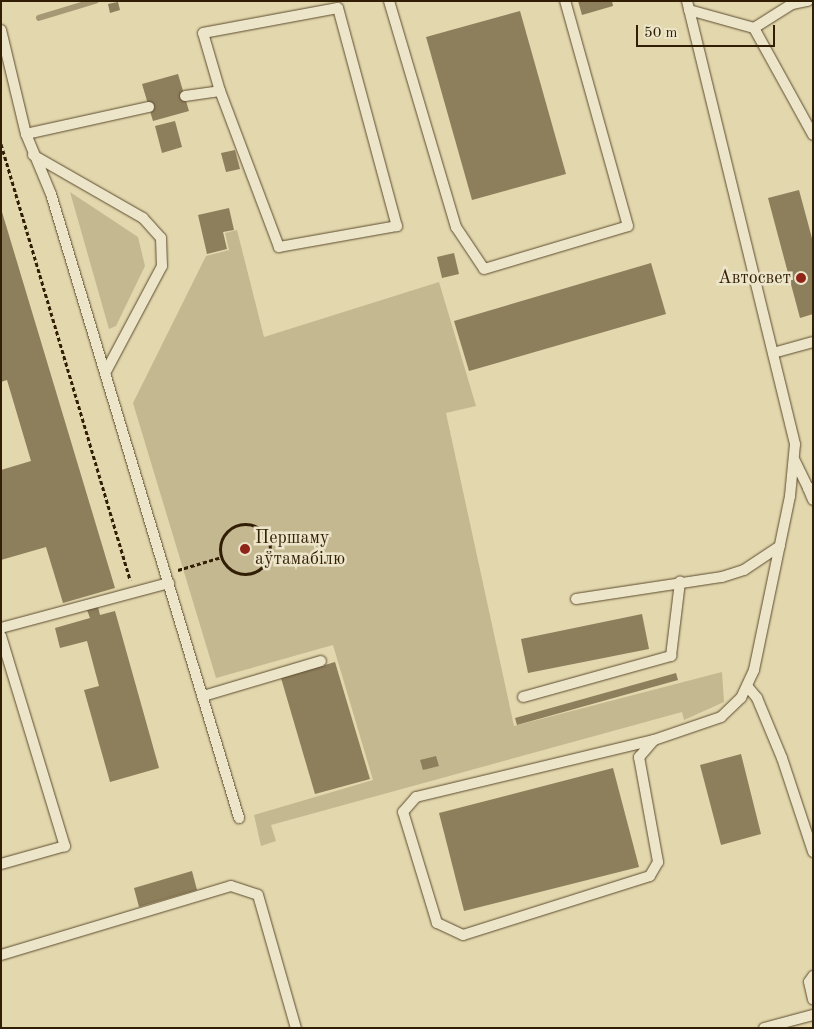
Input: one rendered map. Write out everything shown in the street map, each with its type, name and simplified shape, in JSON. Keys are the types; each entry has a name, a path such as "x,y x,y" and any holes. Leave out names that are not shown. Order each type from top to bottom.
{"lane":[{"path":"389,1 456,227 484,268 628,226 565,1"},
{"path":"754,28 792,4 808,1"},
{"path":"688,6 754,28 813,135"},
{"path":"654,740 639,757 658,862 650,876 464,935 437,923 403,812 416,797 654,740 722,717 748,686 780,546 795,444 688,6"},
{"path":"338,8 397,226 279,247 220,91 203,33 338,8"},
{"path":"1,30 26,134 33,155 51,194 239,818"},
{"path":"185,96 220,91"},
{"path":"26,134 149,107"},
{"path":"33,155 143,218 161,238 162,266 105,373"},
{"path":"773,353 813,342"},
{"path":"794,459 810,488 813,500"},
{"path":"576,599 744,570 780,546"},
{"path":"1,628 134,592 167,579"},
{"path":"523,697 671,656 680,582"},
{"path":"1,636 65,846 1,864"},
{"path":"203,696 321,661"},
{"path":"748,686 758,698 782,758 813,852"},
{"path":"1,955 231,886 258,895 296,1028"},
{"path":"813,976 809,982 813,1000"},
{"path":"764,1028 813,1015"}],"path":[{"path":"1,144 134,592"},
{"path":"240,525 256,527 267,538 270,554 255,572 231,570 222,557 226,533 240,525"},
{"path":"167,579 222,557"}],"shaded area":[{"path":"70,192 138,237 145,266 116,326 109,329"},
{"path":"237,230 264,337 439,282 476,406 446,413 514,726 722,672 724,702 684,720 682,712 271,825 276,841 261,846 254,815 373,780 333,645 216,678 133,403 206,256 229,250 225,233"}],"building":[{"path":"578,1 612,1 613,6 582,15"},
{"path":"118,2 120,10 110,13 108,4"},
{"path":"520,11 566,174 472,200 426,37"},
{"path":"178,74 189,111 153,121 142,84"},
{"path":"175,121 182,147 162,153 155,126"},
{"path":"235,150 240,169 226,172 221,153"},
{"name":"Автосвет","path":"799,190 813,242 813,314 800,318 768,198"},
{"path":"229,208 234,230 223,232 227,249 207,254 198,215"},
{"path":"2,212 115,588 63,603 46,547 1,560 1,470 31,461 7,380 1,382"},
{"path":"454,253 459,274 442,278 437,257"},
{"path":"651,263 666,314 469,371 454,321"},
{"path":"98,607 100,615 115,611 159,768 110,782 84,690 99,686 87,641 60,648 55,628 90,618 87,610"},
{"path":"642,614 649,649 528,673 521,639"},
{"path":"335,662 370,779 315,794 281,678"},
{"path":"676,673 678,680 517,725 515,718"},
{"path":"741,754 761,834 721,845 700,765"},
{"path":"436,756 439,766 423,770 420,760"},
{"path":"613,768 639,867 464,911 439,813"},
{"path":"192,871 197,890 139,907 134,888"}],"waterway":[{"path":"39,18 95,1"}],"place":[{"name":"Автосвет","path":"801,278"},
{"name":"Першаму аўтамабілю","path":"245,549"}]}
